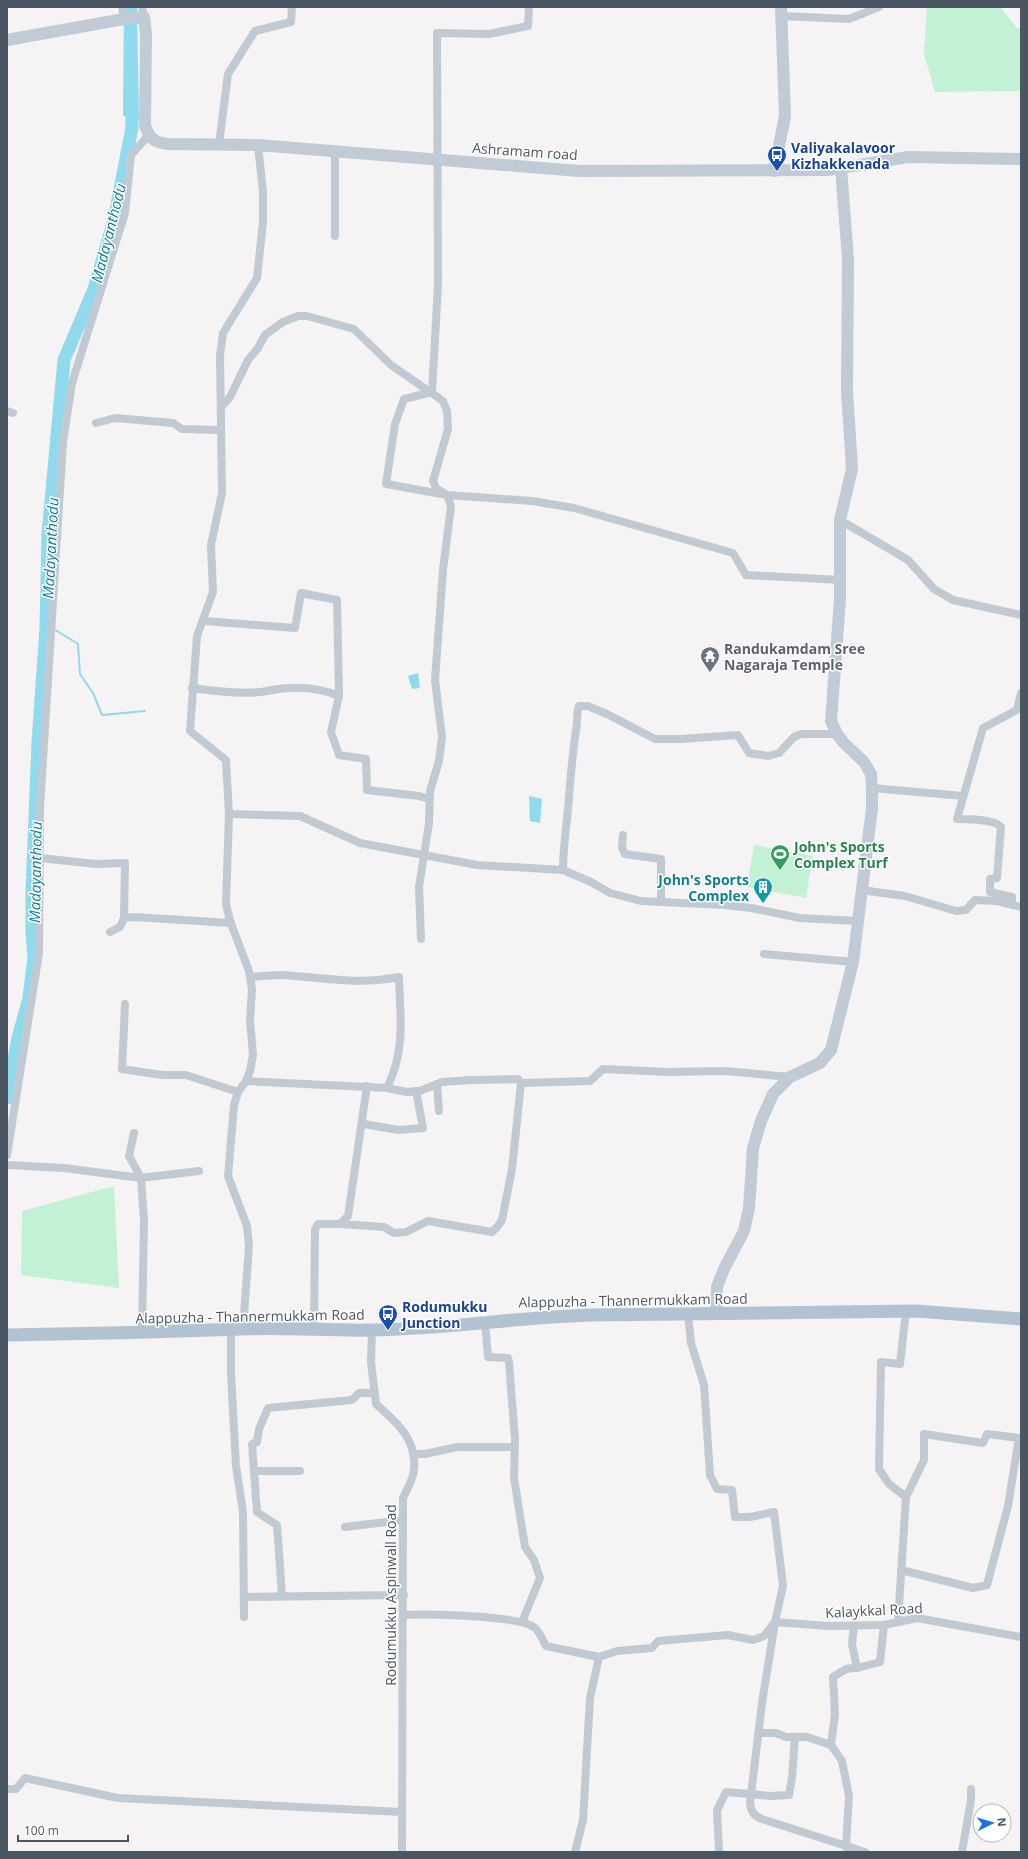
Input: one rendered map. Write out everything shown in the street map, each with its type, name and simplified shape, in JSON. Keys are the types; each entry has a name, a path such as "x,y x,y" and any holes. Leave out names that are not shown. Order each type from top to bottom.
{"main road":[{"name":"Alappuzha - Thannermukkam Road","path":"7,1335 237,1330 372,1330 548,1316 716,1313 906,1311 1021,1319"}],"street":[{"path":"122,7 124,19"},
{"path":"219,144 228,74 255,31 291,22 292,7"},
{"path":"432,392 438,285 439,159 437,33 489,34 528,26 529,7"},
{"path":"774,171 785,116 781,11 849,19 879,7"},
{"path":"7,40 124,19 143,12 146,35 145,126 148,136 130,155 125,213 72,383 63,442 40,807 39,953 7,1155"},
{"name":"Ashramam road","path":"148,136 154,142 167,144 258,145 579,171 774,171 841,168 908,157 1021,159"},
{"path":"244,1617 243,1512 236,1466 231,1373 249,1246 247,1226 228,1176 234,1105 238,1092 246,1081 253,1055 250,1020 252,989 250,976 231,923 226,904 229,814 226,760 190,731 197,636 204,621 213,592 211,545 222,493 220,356 223,333 257,278 263,222 258,145"},
{"path":"335,151 335,236"},
{"path":"716,1313 717,1287 724,1269 744,1232 749,1208 753,1148 761,1121 773,1094 790,1077 820,1063 831,1050 853,962 872,808 871,774 864,762 844,743 837,734 831,721 839,632 841,580 840,520 852,469 847,398 848,259 841,168"},
{"path":"221,407 230,397 248,360 266,335 283,322 298,316 307,316 354,329 391,365 443,401 447,411 448,429 433,481 436,488 447,495 451,506 443,570 435,680 442,737 439,761 429,799 429,823 422,856 419,887 421,939"},
{"path":"432,392 404,399 395,424 386,484 447,495 532,501 574,508 733,553 746,575 841,580"},
{"path":"96,423 115,418 173,423 182,429 220,430"},
{"path":"840,520 908,560 934,590 953,600 1021,615"},
{"path":"204,621 295,628 301,593 337,600 339,696 331,732 339,755 366,759 367,790 419,796 429,799"},
{"path":"192,688 217,692 269,691 309,687 339,696"},
{"path":"1012,905 1012,897 990,892 990,879 997,878 1001,827 999,824 957,818 982,728 1017,710 1021,693"},
{"path":"563,870 563,849 571,763 579,706 588,706 607,714 655,739 695,739 738,735 750,753 768,756 779,753 794,737 801,734 837,734"},
{"path":"872,788 963,796"},
{"path":"229,814 300,816 360,843 477,866 563,870 591,882 610,893 641,901 725,905 751,908 800,918 858,921"},
{"path":"622,835 622,848 625,854 661,858 661,902"},
{"path":"40,858 96,864 125,863 124,918 120,927 110,932"},
{"path":"861,890 905,896 956,910 966,910 975,900 997,901 1021,907"},
{"path":"124,918 231,923"},
{"path":"764,954 853,962"},
{"path":"250,976 284,975 315,979 376,982 399,977 401,1041 396,1069 387,1088"},
{"path":"125,1004 122,1069 162,1075 186,1075 238,1092"},
{"path":"246,1081 367,1086 407,1092 416,1091 437,1084 470,1080 518,1079 522,1083 590,1081 603,1069 667,1072 725,1071 790,1077"},
{"path":"314,1330 314,1229 318,1224 384,1227 394,1233 406,1232 428,1221 492,1232 498,1226 502,1220 512,1169 522,1083"},
{"path":"437,1084 439,1111"},
{"path":"340,1224 348,1216 356,1156 363,1124 367,1086"},
{"path":"363,1124 399,1130 423,1128 416,1091"},
{"path":"134,1133 129,1156 141,1178 144,1221 142,1333"},
{"path":"7,1165 64,1168 141,1178 199,1171"},
{"path":"906,1311 900,1364 881,1362 879,1469 889,1484 906,1497"},
{"path":"688,1314 691,1343 696,1362 702,1374 704,1385 710,1476 717,1489 732,1490 735,1517 750,1517 774,1512 783,1586 775,1622 759,1733 751,1794 751,1811 755,1816 865,1852"},
{"path":"485,1322 488,1357 508,1358 509,1362 514,1447 514,1478 525,1547 534,1560 540,1578 522,1622"},
{"name":"Rodumukku Aspinwall Road","path":"372,1330 371,1362 376,1404 403,1429 414,1454 414,1470 403,1498 404,1615 402,1852"},
{"path":"282,1596 277,1525 257,1512 252,1444 257,1442 259,1429 268,1408 352,1400 358,1393 374,1393"},
{"path":"898,1622 901,1570 906,1497 924,1460 924,1434 983,1443 988,1434 1020,1438 1008,1506 988,1585 973,1588 901,1570"},
{"path":"414,1454 425,1454 457,1447 514,1447"},
{"path":"254,1471 300,1471"},
{"path":"346,1527 403,1520"},
{"path":"244,1597 404,1595"},
{"path":"404,1615 439,1614 522,1622 535,1628 546,1646 599,1657 617,1651 652,1648 658,1640 728,1635 753,1640 764,1636 775,1622"},
{"name":"Kalaykkal Road","path":"775,1622 828,1626 884,1625 917,1618 1021,1637"},
{"path":"854,1625 852,1644 857,1668"},
{"path":"831,1745 835,1714 833,1677 846,1668 857,1668 880,1662 884,1625"},
{"path":"575,1852 583,1820 590,1698 599,1657"},
{"path":"759,1733 776,1733 786,1737 808,1737 831,1745 842,1761 849,1796 846,1847"},
{"path":"719,1852 716,1810 726,1792 771,1796 789,1795 792,1778 795,1737"},
{"path":"7,1789 16,1789 25,1778 118,1798 402,1812"},
{"path":"962,1852 971,1800 971,1789"}],"green space":[{"path":"927,7 1000,7 1017,28 1021,28 1021,91 935,92 924,54"},
{"name":"John's Sports Complex Turf","path":"754,845 813,856 806,898 747,887"},
{"path":"114,1186 119,1288 21,1275 22,1211"}],"water":[{"path":"124,7 137,7 139,119 123,116"},
{"path":"418,673 420,688 412,689 408,676"},
{"path":"529,796 542,799 540,823 530,821"}],"waterway":[{"name":"Madayanthodu","path":"7,1098 18,1038 29,998 34,957 32,892 38,742 46,628 48,534 64,360 94,289 114,220 132,128 132,101"},
{"path":"54,629 78,644 80,674 93,693 102,715 145,711"}],"place":[{"name":"Valiyakalavoor Kizhakkenada","path":"777,172"},
{"name":"Randukamdam Sree Nagaraja Temple","path":"710,673"},
{"name":"John's Sports Complex Turf","path":"780,871"},
{"name":"John's Sports Complex","path":"763,904"},
{"name":"Rodumukku Junction","path":"388,1331"}]}
